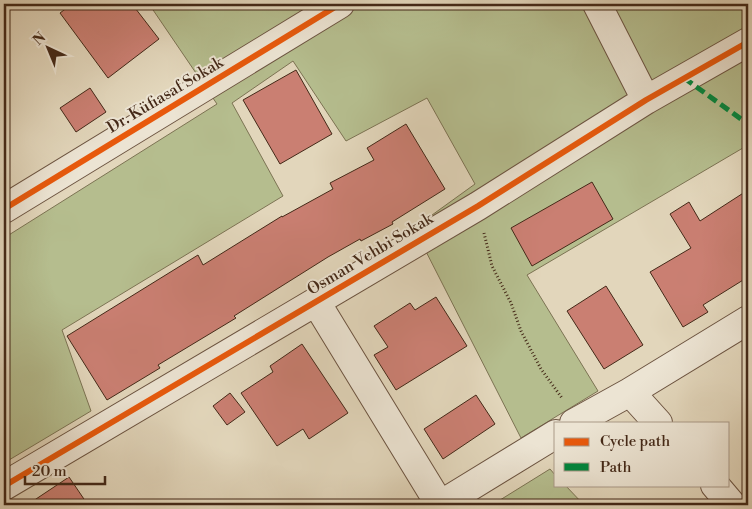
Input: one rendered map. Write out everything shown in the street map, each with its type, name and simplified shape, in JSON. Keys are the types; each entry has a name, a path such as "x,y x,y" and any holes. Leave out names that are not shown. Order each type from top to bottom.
{"street":[{"name":"Dr. Küfiasaf Sokak","path":"4,209 307,12 340,4"},
{"path":"597,4 646,100"},
{"name":"Osman Vehbi Sokak","path":"4,486 478,206 646,100 748,42"},
{"path":"316,302 440,505 554,435"},
{"path":"576,422 630,392 748,320"},
{"path":"630,392 657,422"},
{"path":"716,486 732,505"}],"path":[{"path":"478,206 492,266 511,303 521,331 567,422"}],"green space":[{"path":"149,4 748,4 748,145 527,275 598,391 521,438 414,228 475,184 427,98 346,141 293,61 232,103 283,196 62,330 91,411 4,463 4,238 217,104"},
{"path":"550,469 554,474 554,486 566,486 584,505 492,505"}],"building":[{"path":"72,4 132,4 159,39 108,78 60,13"},
{"path":"296,70 332,134 280,164 243,100"},
{"path":"90,88 106,112 76,132 60,108"},
{"path":"406,124 445,189 392,222 393,224 361,241 360,239 328,257 234,316 236,318 158,365 160,368 107,400 67,336 198,255 203,265 282,216 333,189 330,183 374,160 367,148"},
{"path":"592,182 613,219 532,266 511,228"},
{"path":"748,190 748,277 703,305 708,312 683,327 650,272 691,248 670,214 689,202 700,221"},
{"path":"606,286 643,345 604,369 567,311"},
{"path":"436,297 467,346 396,390 374,355 388,347 374,326 410,303 415,310"},
{"path":"302,344 348,413 309,439 303,429 277,446 241,393 273,372 270,366"},
{"path":"230,393 245,412 227,425 213,406"},
{"path":"476,395 495,424 443,459 424,429"},
{"path":"69,477 88,505 27,505"}],"marked path":[{"path":"684,78 748,124"}],"cycle path":[{"path":"4,209 340,4"},
{"path":"4,486 478,206 646,100 748,42"}]}
